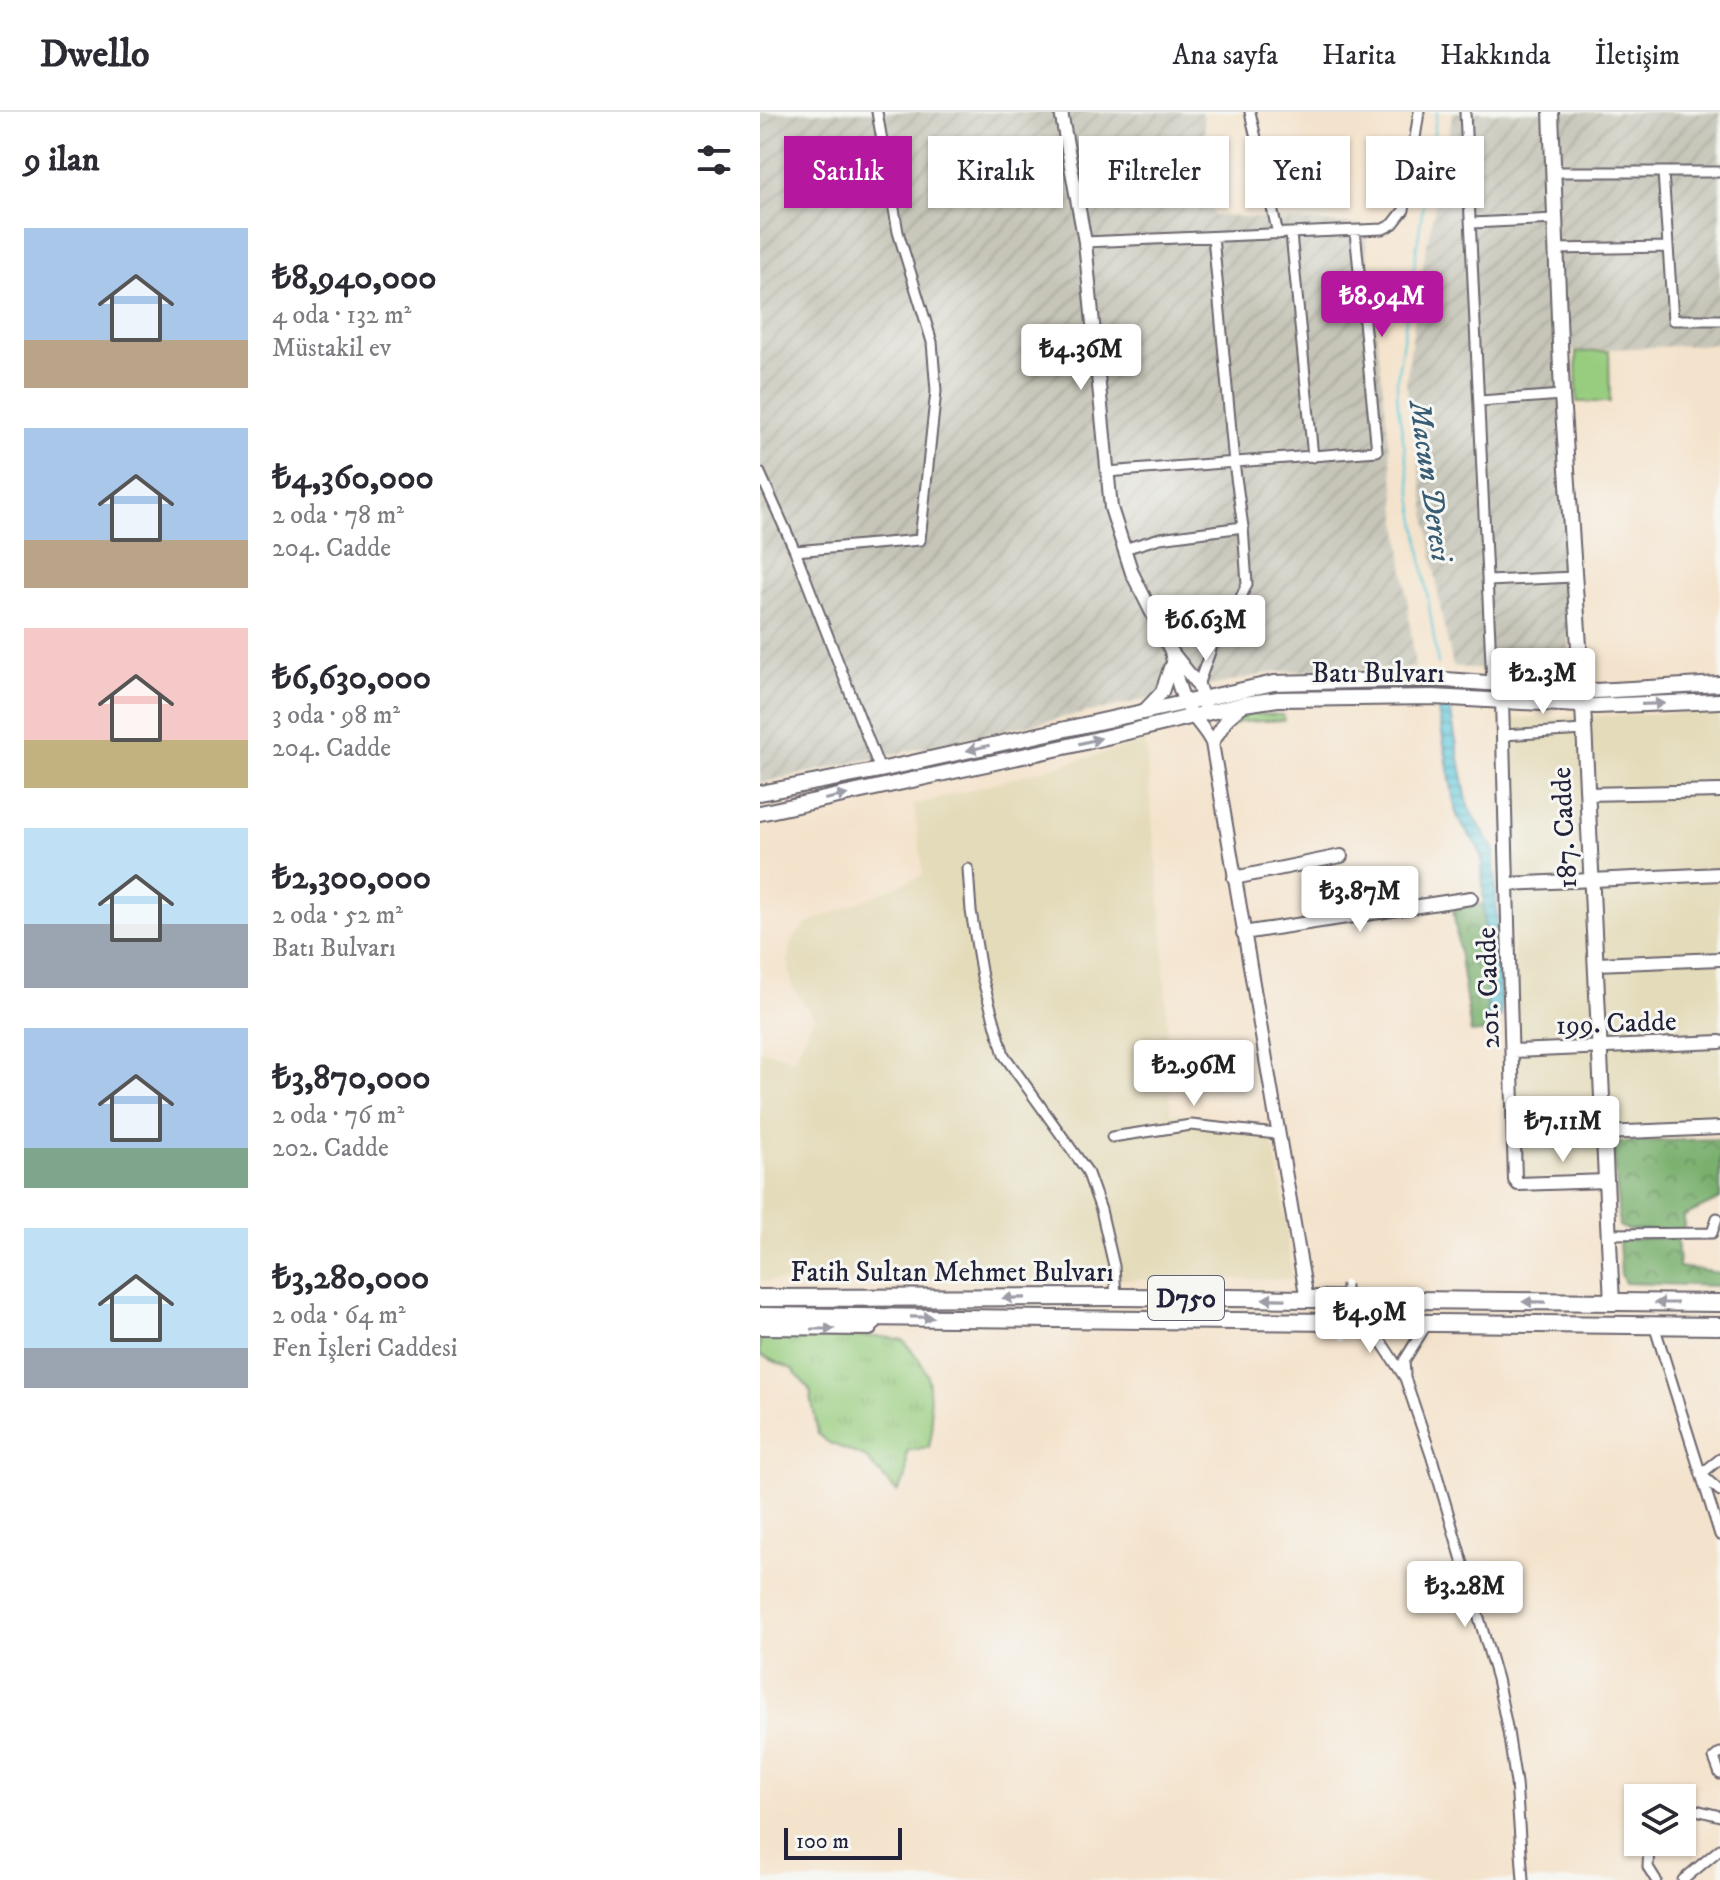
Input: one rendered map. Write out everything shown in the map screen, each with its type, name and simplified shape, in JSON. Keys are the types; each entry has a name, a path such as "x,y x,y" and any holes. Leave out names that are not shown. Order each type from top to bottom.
{"highway":[{"name":"Fatih Sultan Mehmet Bulvarı","path":"760,1298 1116,1297 1720,1303"},
{"name":"Fatih Sultan Mehmet Bulvarı","path":"760,1316 1346,1329 1428,1322 1720,1326"}],"main road":[{"name":"187. Cadde","path":"1551,112 1562,395 1584,730 1612,1303"},
{"name":"Batı Bulvarı","path":"760,793 880,770 1186,702 1200,691 1294,682 1402,679 1492,683 1582,697 1720,701"},
{"name":"Batı Bulvarı","path":"760,813 1244,704 1310,698 1502,700 1582,697 1720,684"}],"street":[{"path":"795,551 920,540 936,391 932,342 898,232 877,112"},
{"path":"1061,112 1085,242 1111,508 1132,573 1171,651 1200,691"},
{"path":"1250,112 1278,234"},
{"path":"1085,242 1383,229 1393,224 1404,210 1419,112"},
{"path":"1465,112 1492,683"},
{"path":"1554,172 1720,172"},
{"path":"1663,172 1673,320 1720,320"},
{"path":"1472,223 1555,219"},
{"path":"1107,472 1377,451 1355,231"},
{"path":"1291,234 1313,457"},
{"path":"1213,237 1234,463 1247,564 1245,592 1215,638 1200,691 1200,714 1212,743 1307,1300"},
{"path":"1556,249 1668,247"},
{"path":"1480,401 1562,395"},
{"path":"760,473 795,551 880,770"},
{"path":"1124,549 1160,538 1243,527"},
{"path":"1489,581 1574,577"},
{"path":"1171,651 1177,682 1186,702 1200,714"},
{"path":"1144,711 1162,692 1170,668 1174,665"},
{"name":"201. Cadde","path":"1502,700 1516,1183 1607,1181"},
{"path":"1212,743 1223,724 1244,704"},
{"path":"1503,735 1584,730"},
{"path":"1587,794 1720,791"},
{"path":"1234,878 1341,856"},
{"path":"968,869 971,911 982,977 1004,1055 1087,1171 1101,1210 1114,1266 1116,1297"},
{"path":"1507,884 1720,874"},
{"path":"1243,933 1471,898"},
{"path":"1596,964 1720,959"},
{"name":"199. Cadde","path":"1513,1051 1720,1042"},
{"path":"1112,1137 1191,1125 1277,1134"},
{"path":"1604,1133 1720,1128"},
{"path":"1609,1234 1712,1233 1717,1218"},
{"path":"1346,1284 1346,1329 1382,1343 1405,1378 1432,1458 1497,1679 1516,1783 1523,1880"},
{"path":"760,1328 870,1329 879,1317"},
{"path":"1405,1378 1404,1361 1428,1322"},
{"path":"1654,1325 1720,1535"},
{"path":"1701,1474 1720,1459"},
{"path":"1701,1474 1720,1491"},
{"path":"1720,1753 1714,1758 1720,1774"},
{"path":"1696,1810 1720,1816"},
{"path":"1683,1880 1720,1849"},
{"path":"1649,1856 1648,1867 1656,1880"}],"shaded area":[{"path":"760,112 1203,112 1205,136 1079,136 1079,208 1212,208 1213,215 1364,225 1415,668 1274,672 760,783"},
{"path":"1453,112 1720,112 1720,344 1568,351 1569,681 1453,666 1441,612 1406,382 1434,208 1484,208 1484,136 1448,136"},
{"path":"1720,712 1720,1130 1613,1139 1612,1173 1518,1181 1508,719"},
{"path":"1145,742 1162,922 1171,1113 1269,1129 1282,1188 1292,1279 760,1281 760,1050 794,1058 814,1017 792,987 788,962 790,944 805,925 923,875 914,805"}],"green space":[{"path":"1609,351 1610,402 1577,402 1576,352"},
{"path":"1283,715 1284,720 1240,722 1228,727 1237,716"},
{"path":"1484,904 1488,1031 1471,1033 1453,909"},
{"path":"1720,1139 1720,1199 1684,1216 1684,1230 1628,1230 1619,1226 1614,1145 1622,1142"},
{"path":"1677,1237 1679,1267 1720,1273 1720,1286 1625,1283 1621,1274 1619,1240"},
{"path":"760,1336 884,1337 903,1340 928,1376 932,1430 929,1447 907,1451 906,1477 897,1492 865,1457 829,1443 818,1434 810,1390 792,1369 760,1355"}],"water":[{"path":"1450,709 1468,807 1494,849 1501,1017 1488,1018 1482,859 1456,812 1438,710"}],"waterway":[{"name":"Macun Deresi","path":"1437,112 1397,380 1397,399 1438,664"}]}
